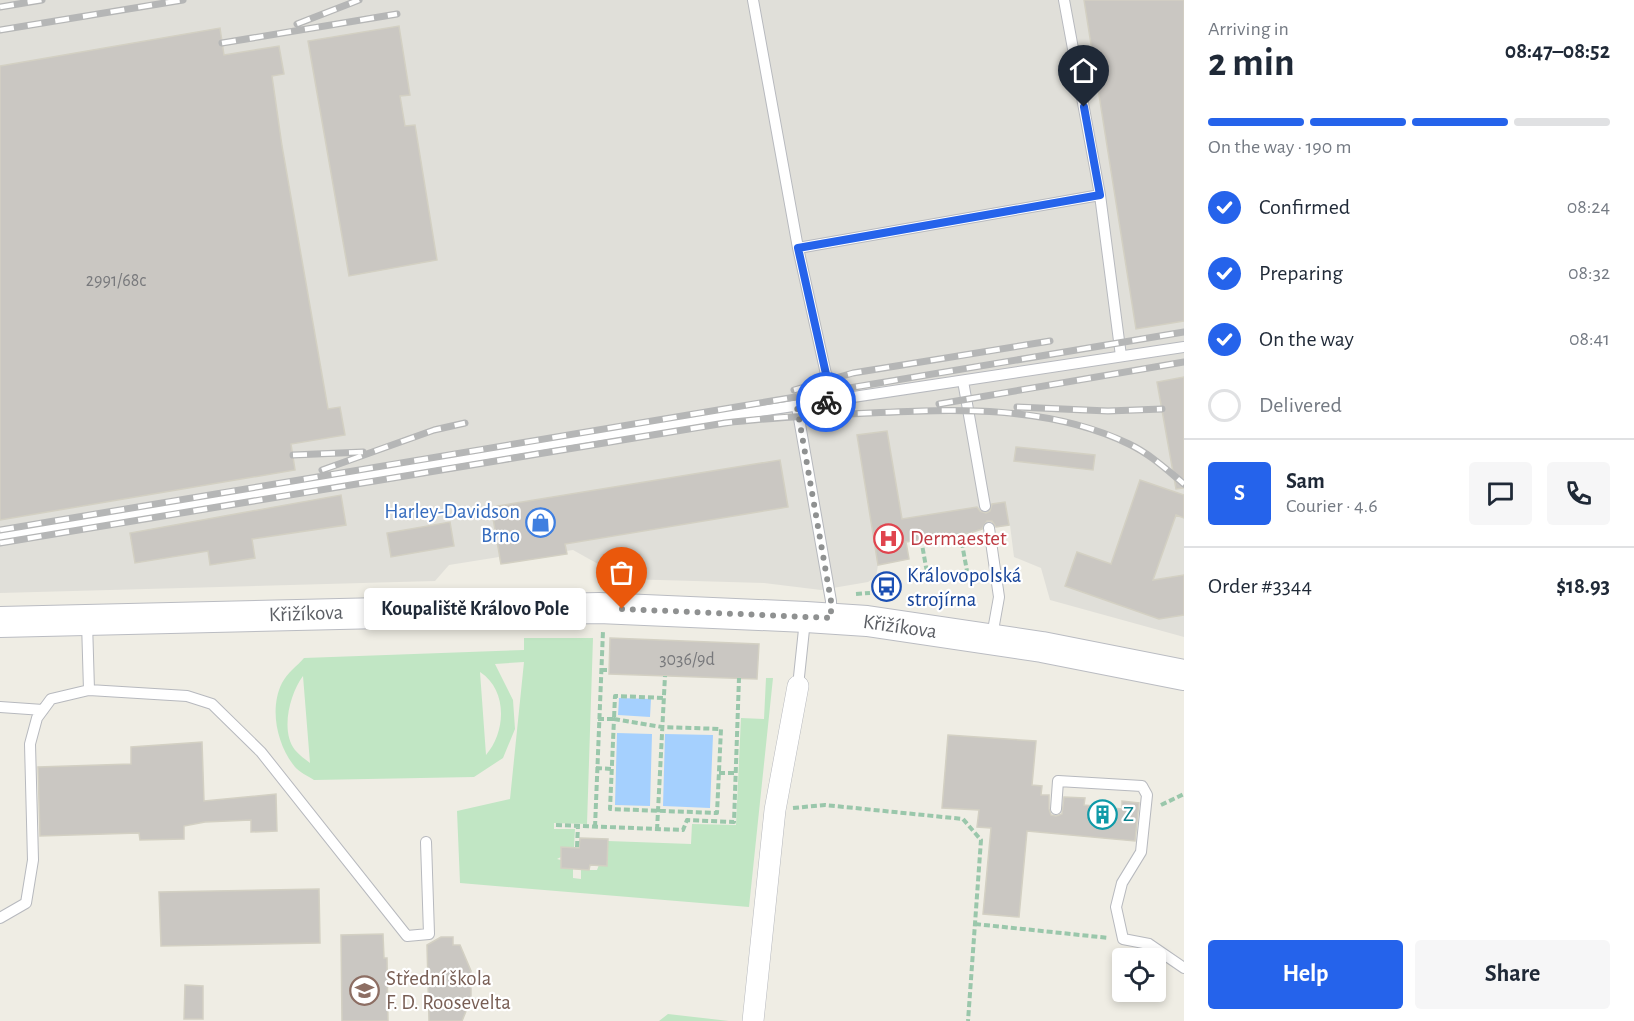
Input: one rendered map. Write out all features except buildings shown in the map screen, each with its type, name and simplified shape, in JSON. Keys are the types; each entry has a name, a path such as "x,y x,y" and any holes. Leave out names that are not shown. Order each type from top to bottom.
{"street":[{"name":"Křižíkova","path":"0,621 599,608 818,617 992,640 1184,675"},
{"path":"753,1021 775,810 799,677"}],"lane":[{"path":"753,0 798,248 832,401"},
{"path":"1064,0 1100,195 1121,356"},
{"path":"798,248 1100,195"},
{"path":"0,536 602,435 1184,347"},
{"path":"963,381 985,506"},
{"path":"797,407 831,601 818,617 799,677"},
{"path":"989,528 999,597 992,640"},
{"path":"87,620 89,690"},
{"path":"0,918 26,903 33,860 30,744 37,718 51,699 89,690 187,696 212,704 261,752 407,936 429,934 426,842"},
{"path":"0,707 43,710"},
{"path":"1056,809 1058,781 1142,786 1147,795 1141,852 1122,883 1116,907 1123,939 1149,944 1184,968"}],"path":[{"path":"960,533 967,571"},
{"path":"921,539 928,578"},
{"path":"595,827 603,630"},
{"path":"601,670 609,670"},
{"path":"657,830 665,676"},
{"path":"556,825 683,830 687,820 734,822 738,678"},
{"path":"598,719 614,719 662,727 721,729 717,813 610,809 612,769 614,719 615,696 664,698"},
{"path":"596,768 612,769"},
{"path":"719,773 735,773"},
{"path":"775,810 825,805 963,819 981,840 968,1021"},
{"path":"577,847 578,826"},
{"path":"975,924 1123,939"}],"shaded area":[{"name":"Královopolská strojírna","path":"0,0 1184,0 1184,637 1050,600 1041,568 1014,557 1010,525 906,542 909,559 878,565 876,577 868,582 821,590 764,583 625,579 573,550 566,551 567,554 500,564 499,557 449,565 435,581 0,593"}],"green space":[{"path":"524,638 593,638 587,824 554,823 554,829 575,829 574,847 562,847 561,857 557,859 561,860 561,868 573,869 573,878 581,879 581,870 597,870 608,841 691,844 692,824 736,825 741,718 764,719 766,678 773,678 749,907 460,883 457,811 510,799 524,662 495,664 513,700 515,729 503,758 474,777 314,780 297,769 280,738 276,715 278,693 287,676 304,658 524,650","holes":["480,672 496,689 501,712 497,735 486,755","303,676 310,763 295,750 288,733 288,712 294,692"]},
{"path":"668,1014 729,1021 659,1021"}],"water":[{"path":"619,698 651,699 650,717 618,715"},
{"path":"617,733 652,734 650,806 615,805"},
{"path":"665,734 713,735 710,808 663,806"}],"railway":[{"path":"0,7 42,0"},
{"path":"0,30 183,0"},
{"path":"297,24 359,0"},
{"path":"222,43 397,14"},
{"path":"0,530 1184,332"},
{"path":"794,390 853,373 1050,341"},
{"path":"939,404 1184,362"},
{"path":"1017,407 1108,411 1162,409"},
{"path":"0,543 725,423 815,415 969,411 1035,416 1098,431 1129,444 1151,457 1184,484"},
{"path":"322,470 434,430 465,423"},
{"path":"293,455 363,452"}],"way so far":[{"path":"622,609 831,618 831,601 797,407 826,402"}],"place":[{"name":"Harley-Davidson Brno","path":"541,523"},
{"name":"Dermaestet","path":"889,538"},
{"name":"Královopolská strojírna","path":"886,587"},
{"name":"Koupaliště Královo Pole","path":"622,609"},
{"name":"Z","path":"1102,814"},
{"name":"Střední škola F. D. Roosevelta","path":"365,990"}],"route":[{"path":"826,402 832,401 798,248 1100,195 1084,107"}]}
